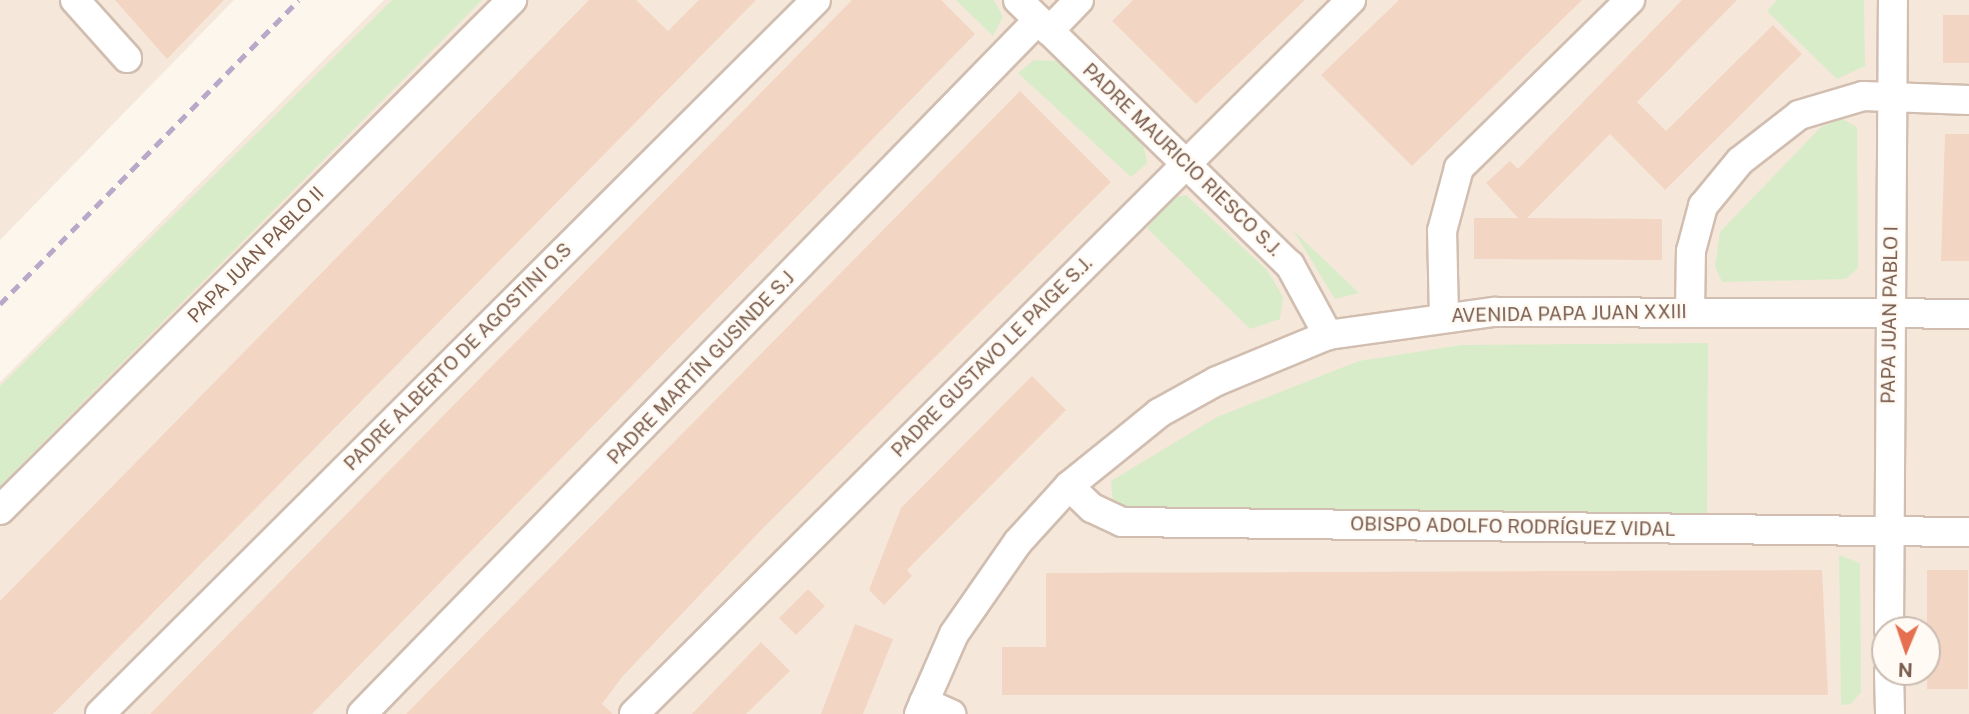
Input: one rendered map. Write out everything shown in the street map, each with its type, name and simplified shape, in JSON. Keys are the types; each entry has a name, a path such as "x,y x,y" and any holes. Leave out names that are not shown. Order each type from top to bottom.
{"street":[{"path":"75,0 127,58"},
{"name":"PAPA JUAN PABLO II","path":"0,510 512,0"},
{"name":"PADRE ALBERTO DE AGOSTINI O.S","path":"100,714 816,0"},
{"name":"PADRE MAURICIO RIESCO S.J.","path":"1018,0 1290,265 1328,335"},
{"name":"PADRE MARTÍN GUSINDE S.J","path":"362,714 1043,25 1080,0"},
{"name":"PADRE GUSTAVO LE PAIGE S.J.","path":"634,714 1351,0"},
{"path":"1444,317 1442,231 1460,168 1630,0"},
{"name":"PAPA JUAN PABLO I","path":"1889,616 1893,0"},
{"path":"1689,312 1691,251 1703,206 1740,161 1819,106 1893,96 1969,100"},
{"name":"AVENIDA PAPA JUAN XXIII","path":"922,708 954,634 996,571 1069,486 1159,413 1217,380 1328,335 1444,317 1689,312 1969,314"},
{"name":"OBISPO ADOLFO RODRÍGUEZ VIDAL","path":"1069,486 1092,508 1122,522 1969,532"},
{"path":"1889,686 1890,714"},
{"path":"922,708 951,714"}],"shaded area":[{"path":"0,0 234,0 0,240"},
{"path":"384,0 1969,0 1969,714 0,714 0,382"}],"green space":[{"path":"392,0 482,0 0,486 0,386"},
{"path":"956,0 994,0 1003,17 993,36"},
{"path":"1777,0 1864,0 1865,66 1837,79 1767,11"},
{"path":"1034,60 1058,61 1143,143 1147,163 1131,177 1018,73"},
{"path":"1842,119 1857,127 1858,268 1846,279 1722,282 1715,266 1720,232 1821,127"},
{"path":"1186,195 1267,270 1283,297 1280,319 1250,329 1147,228 1172,198"},
{"path":"1293,230 1359,293 1335,299"},
{"path":"1708,343 1707,514 1142,511 1113,504 1111,481 1217,417 1359,361 1461,345"},
{"path":"1839,555 1860,563 1861,692 1851,704 1841,705"}],"building":[{"path":"115,0 224,0 167,59"},
{"path":"589,0 636,0 668,31 699,0 756,0 53,714 0,714 0,601"},
{"path":"852,0 941,0 975,34 312,714 150,714"},
{"path":"1133,0 1305,0 1196,104 1112,21"},
{"path":"1399,0 1582,0 1412,166 1321,75"},
{"path":"1682,0 1737,0 1637,102 1666,131 1773,25 1802,54 1665,190 1610,134 1527,218 1662,219 1662,260 1474,259 1474,218 1518,218 1486,183 1510,161 1518,169"},
{"path":"1943,15 1969,15 1969,63 1943,63"},
{"path":"1020,91 1111,182 764,527 622,677 602,704 613,714 406,714"},
{"path":"1945,134 1969,134 1969,261 1941,261"},
{"path":"1032,376 1066,410 907,570 912,576 884,605 869,590 901,508"},
{"path":"1822,570 1828,695 1002,695 1002,647 1046,647 1046,573"},
{"path":"1927,570 1968,570 1968,689 1927,689 1927,686 1941,686 1941,616 1927,616"},
{"path":"808,589 825,606 796,635 779,618"},
{"path":"855,624 893,639 863,714 821,714"},
{"path":"761,642 790,671 746,714 692,714"}],"railway":[{"path":"0,304 299,0"}]}
